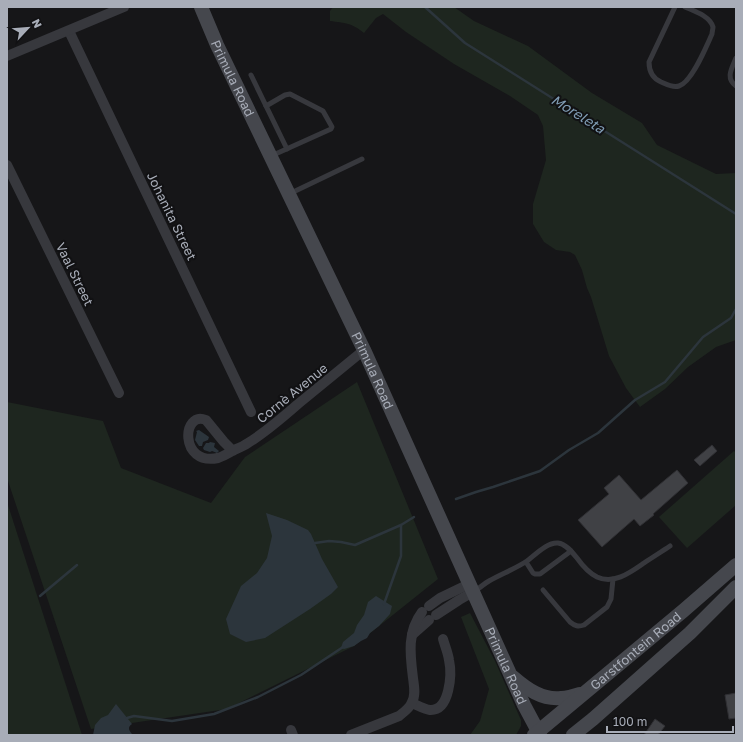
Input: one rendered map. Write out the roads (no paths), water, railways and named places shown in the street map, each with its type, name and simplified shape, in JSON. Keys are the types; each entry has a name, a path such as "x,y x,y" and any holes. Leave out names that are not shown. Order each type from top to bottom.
{"street":[{"path":"7,56 124,7"},
{"name":"Primula Road","path":"201,7 217,45 270,157 364,350 537,734"},
{"name":"Johanita Street","path":"69,31 251,412"},
{"name":"Vaal Street","path":"7,165 119,393"},
{"name":"Cornè Avenue","path":"232,451 206,420 197,418 193,421 189,429 189,445 196,454 202,457 213,459 220,457 232,451 248,443 268,430 364,350"},
{"name":"Garstfontein Road","path":"537,734 736,565"},
{"name":"Garstfontein Road","path":"573,735 690,633 736,587"},
{"path":"351,735 364,733 400,716 405,712 412,703 414,689 410,651 415,623 425,609 440,598 447,594 471,588"},
{"path":"412,635 471,588"},
{"path":"412,703 429,710 443,704 450,683 449,660 443,639"},
{"path":"511,676 529,690 542,696 563,698 583,694"}],"lane":[{"path":"675,7 649,62 649,68 656,80 672,87 685,83 690,77 712,34 713,27 710,22 706,18 685,7"},
{"path":"736,58 729,77 731,82 736,86"},
{"path":"251,75 287,149"},
{"path":"266,106 285,95 290,94 323,111 332,126 331,129 270,157"},
{"path":"289,195 362,159"},
{"path":"471,588 526,562 544,548 556,543 560,543 570,551 592,574 598,578 606,580 621,577 629,573 670,546"},
{"path":"526,562 533,573 540,574 570,551"},
{"path":"544,590 570,622 574,625 580,626 584,625 607,607 611,599 613,579"},
{"path":"471,588 488,581"},
{"path":"447,594 452,604"}],"waterway":[{"name":"Moreleta","path":"425,7 465,43 736,214"},
{"path":"456,499 540,471 569,450 598,433 635,400 665,382 703,337 731,318 736,309"},
{"path":"384,604 401,556 401,525 414,517"},
{"path":"315,543 329,541 355,545 401,525"},
{"path":"40,596 77,565"},
{"path":"127,718 134,716 172,721 214,714 258,697 301,675 343,647"}]}
